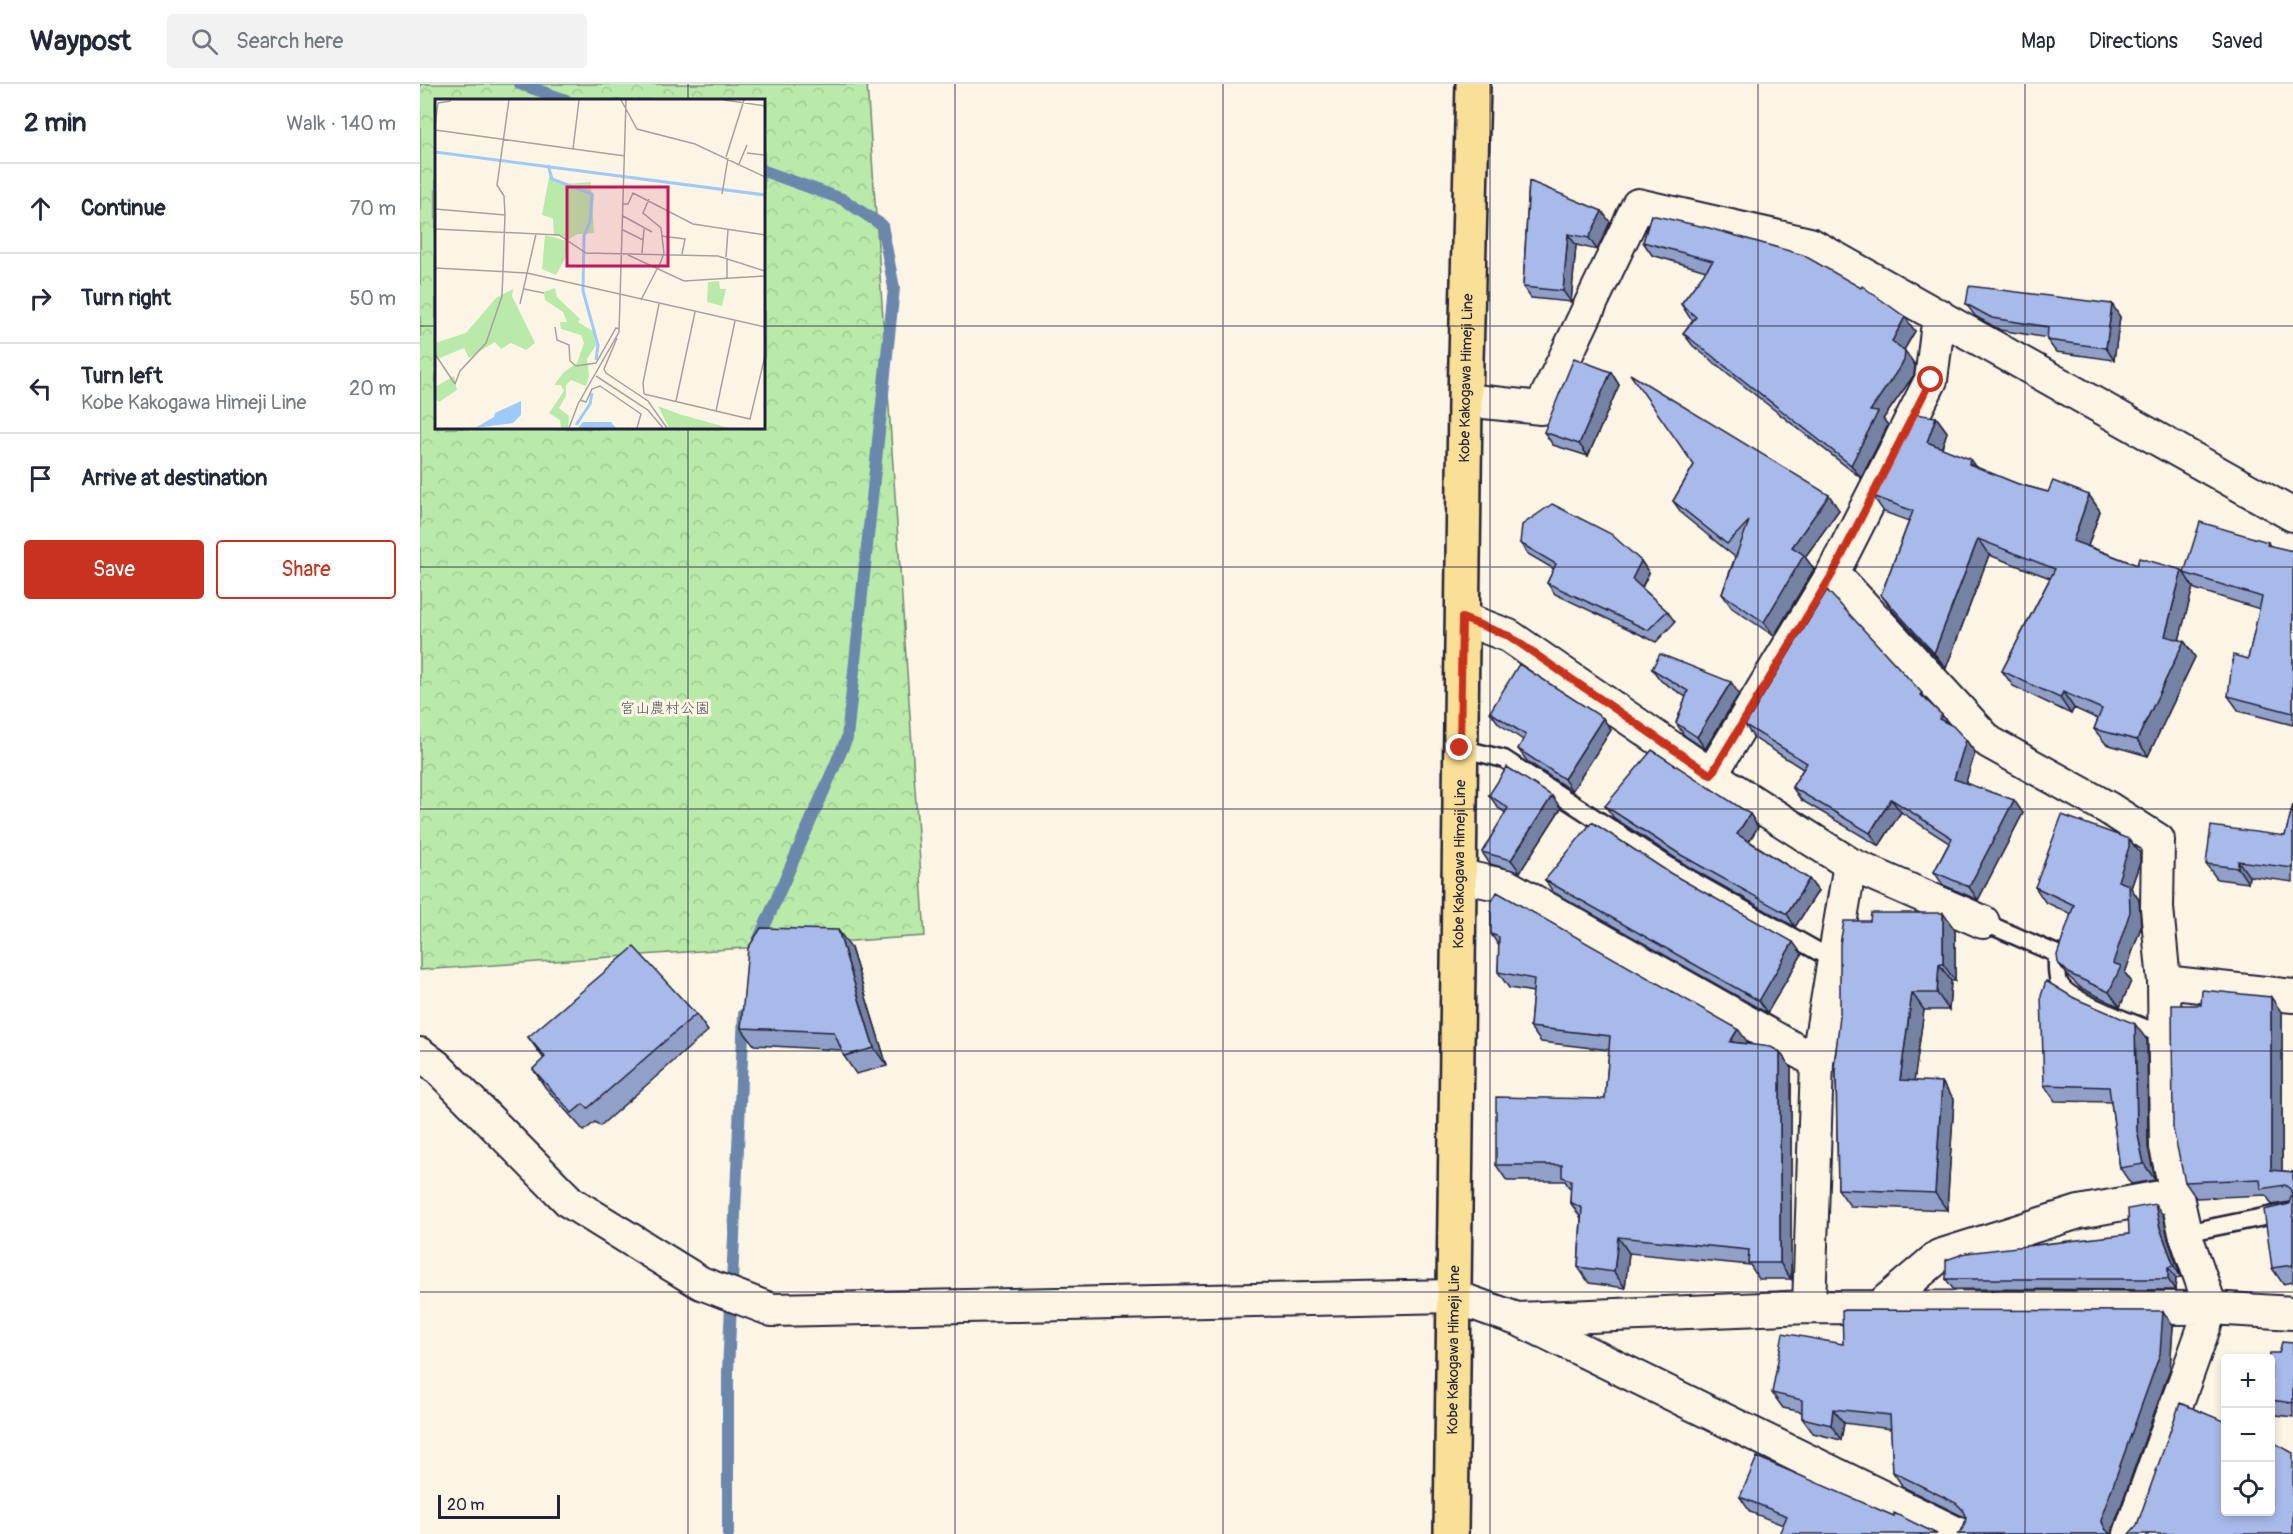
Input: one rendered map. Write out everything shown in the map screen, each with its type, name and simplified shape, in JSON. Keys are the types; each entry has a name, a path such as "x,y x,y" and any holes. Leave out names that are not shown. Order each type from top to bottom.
{"main road":[{"name":"Kobe Kakogawa Himeji Line","path":"1451,1534 1465,400 1473,84"}],"street":[{"path":"1465,400 1541,408 1638,205 1810,244 2293,515"},
{"path":"1711,775 1833,573 1931,380 1939,315"},
{"path":"1833,573 1989,742 2108,808 2158,840 2157,908 2164,982 2166,1146 2186,1233 2211,1308 2130,1534"},
{"path":"1462,618 1509,636 1711,775 1850,864 1983,922"},
{"path":"1809,1307 1817,1062 1850,864"},
{"path":"1460,876 1507,886 1817,1062"},
{"path":"2164,982 2293,996"},
{"path":"420,1054 436,1066 570,1202 700,1283 772,1310 1453,1296 1517,1319 1959,1534"},
{"path":"1879,1307 1939,1256 2079,1212 2176,1194"},
{"path":"1517,1319 1809,1307 2211,1308 2293,1313"}],"lane":[{"path":"1460,748 1504,759 1684,876 1835,961"},
{"path":"1983,922 2056,954 2059,984 2066,992 2079,1000 2164,1035"},
{"path":"2186,1233 2293,1211"}],"green space":[{"name":"宮山農村公園","path":"420,84 867,84 925,936 420,970"}],"building":[{"path":"1529,181 1602,211 1589,238 1568,234 1563,291 1523,287"},
{"path":"1651,215 1709,228 1803,255 1861,288 1862,286 1905,317 1892,341 1905,351 1904,361 1870,411 1878,412 1851,465 1683,333 1696,317 1681,304 1713,261 1643,242"},
{"path":"1969,286 2112,304 2106,348 2047,340 2048,327 1992,318 1966,304"},
{"path":"1574,358 1611,372 1579,444 1544,432"},
{"path":"1630,374 1829,495 1792,547 1804,555 1764,622 1722,594 1749,521 1727,544 1673,501 1694,465"},
{"path":"1915,414 1936,417 1927,442 1970,459 1969,464 2018,484 2048,492 2053,481 2089,495 2073,541 2137,565 2139,558 2182,570 2165,636 2184,641 2137,740 2094,729 2102,709 2063,692 2060,698 2002,671 2055,569 1978,539 1934,653 1881,595 1913,511 1873,496"},
{"path":"1552,504 1611,534 1641,561 1632,579 1667,611 1648,630 1547,583 1556,564 1520,543 1522,525"},
{"path":"2200,522 2268,542 2267,545 2293,551 2293,713 2228,696 2233,655 2248,659 2262,597 2184,573"},
{"path":"1827,590 1922,693 1921,695 1942,715 1939,719 1953,726 1966,740 1954,779 2014,800 1969,887 1934,872 1952,838 1891,799 1870,833 1792,787 1807,763 1745,725"},
{"path":"1660,654 1731,682 1697,737 1676,723 1688,691 1652,669"},
{"path":"1519,664 1603,718 1564,779 1518,749 1526,735 1490,712"},
{"path":"1652,750 1750,814 1737,834 1809,879 1787,914 1681,855 1605,806"},
{"path":"1507,767 1552,796 1511,860 1482,852 1508,808 1489,795"},
{"path":"2293,805 2293,868 2238,861 2238,868 2206,864 2211,826 2285,836"},
{"path":"2062,815 2129,839 2129,847 2118,881 2129,885 2130,912 2113,963 2121,966 2109,992 2070,974 2058,963 2057,955 2074,905 2035,887"},
{"path":"1592,822 1670,873 1793,942 1759,1001 1545,880"},
{"path":"1497,892 1738,1029 1730,1042 1771,1047 1780,1052 1780,1263 1748,1263 1749,1250 1618,1237 1614,1272 1578,1267 1582,1208 1570,1202 1571,1180 1562,1177 1562,1165 1496,1165 1496,1097 1605,1099 1610,1036 1530,1027 1534,979 1498,972 1499,937 1491,934 1491,903"},
{"path":"1871,913 1943,913 1943,964 1939,964 1937,993 1912,993 1900,1080 1942,1082 1935,1193 1838,1189 1836,1069 1834,1069 1840,1015 1840,944 1844,921 1870,921"},
{"path":"761,928 838,930 874,1048 844,1056 834,1032 741,1028 748,948"},
{"path":"634,947 696,1014 588,1108 583,1104 572,1113 533,1069 545,1057 528,1037"},
{"path":"2046,981 2074,998 2135,1024 2137,1131 2144,1164 2120,1168 2109,1087 2044,1085 2041,996"},
{"path":"2202,990 2271,997 2271,1170 2293,1172 2293,1265 2272,1268 2264,1210 2289,1204 2292,1194 2285,1185 2261,1189 2260,1179 2185,1182 2173,1129 2172,1005 2201,1005"},
{"path":"2155,1204 2160,1228 2174,1266 2168,1267 2168,1279 1946,1279 1946,1260 1966,1253 2129,1234 2128,1209"},
{"path":"1842,1310 2163,1311 2160,1354 2103,1513 2102,1522 2111,1534 1958,1534 1964,1527 1966,1518 1956,1503 1893,1472 1890,1415 1833,1409 1831,1425 1802,1418 1802,1400 1772,1393 1783,1333 1843,1344"},
{"path":"2282,1342 2293,1343 2293,1403 2275,1401 2275,1354 2270,1354 2279,1353"},
{"path":"2180,1403 2221,1420 2221,1516 2275,1516 2275,1443 2293,1453 2293,1534 2129,1534 2137,1525"},
{"path":"1757,1457 1894,1516 1894,1513 1937,1534 1779,1534 1787,1516 1740,1497"}],"waterway":[{"path":"520,84 563,99"},
{"path":"758,941 847,738 894,288 882,225 842,199 765,171"},
{"path":"728,1534 728,1371 744,1014"}],"route":[{"path":"1460,748 1462,618 1509,636 1711,775 1833,573 1931,380"}]}
